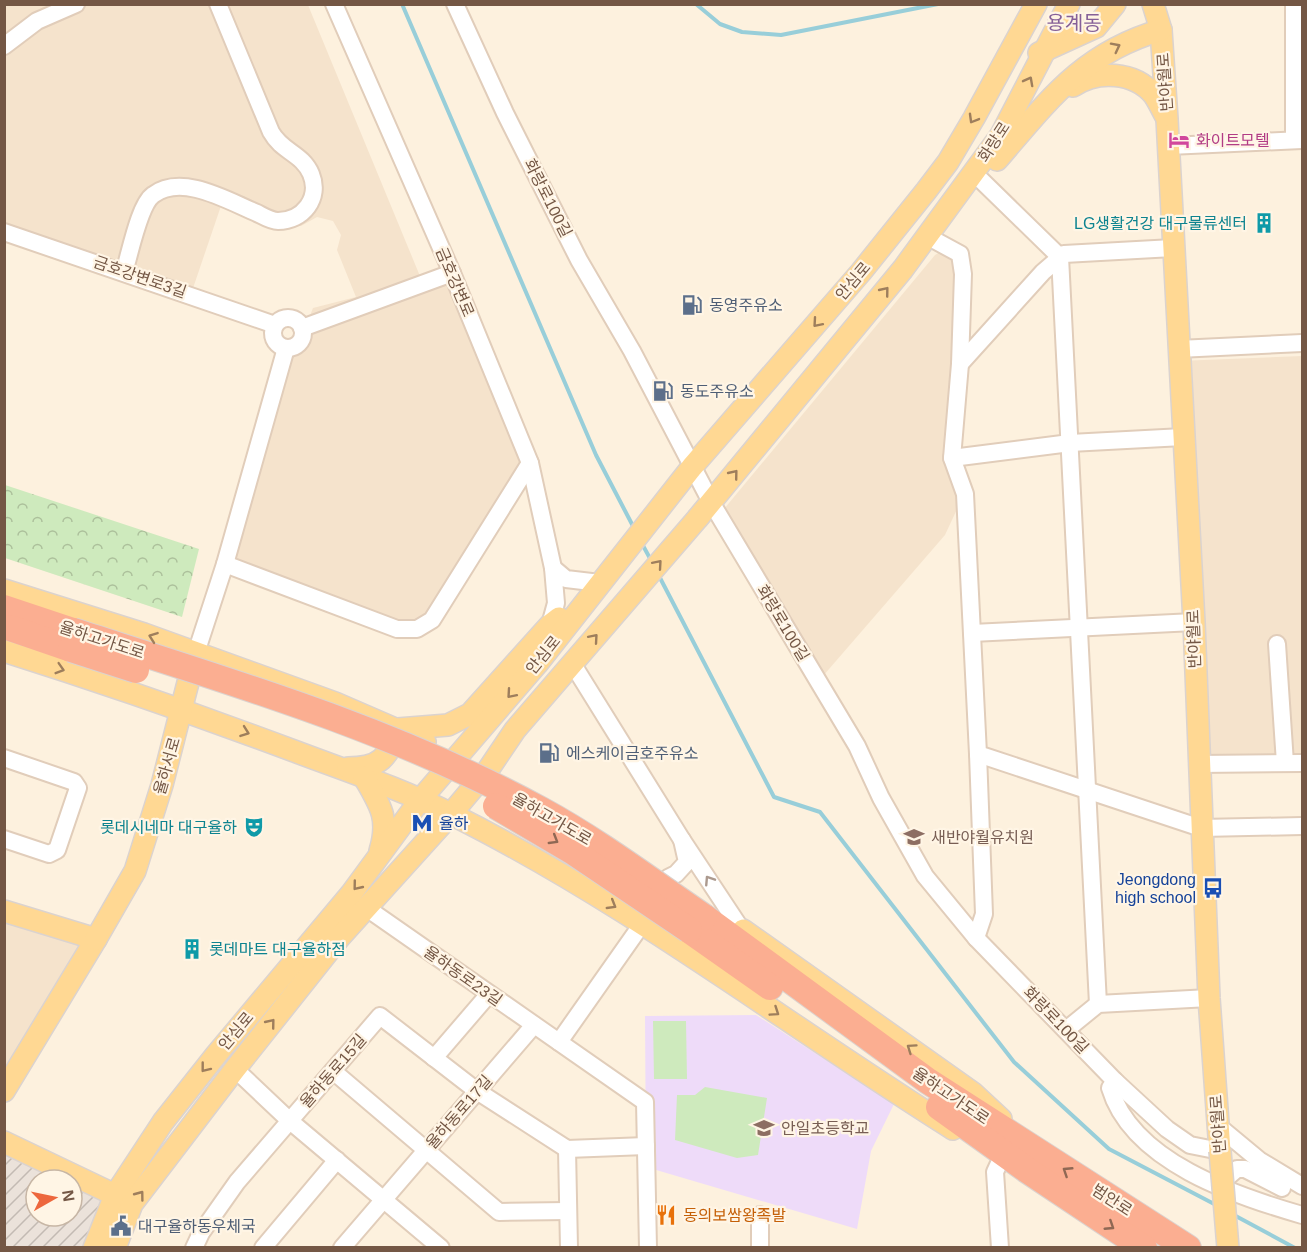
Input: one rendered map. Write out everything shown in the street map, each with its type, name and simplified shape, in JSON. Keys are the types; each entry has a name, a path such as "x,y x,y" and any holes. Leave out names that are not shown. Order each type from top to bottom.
{"highway":[{"name":"율하고가도로","path":"4,608 72,640"},
{"name":"율하고가도로","path":"4,626 72,640 276,697 437,759 541,810 697,923 928,1081 1032,1161"},
{"name":"범안로","path":"1032,1161 1144,1248"},
{"name":"범안로","path":"1032,1161 1188,1248"}],"main road":[{"path":"1001,67 1036,4"},
{"name":"화랑로","path":"903,268 1001,135 1069,4"},
{"path":"1001,67 1045,51 1096,27 1115,4"},
{"path":"1153,4 1161,30"},
{"path":"1161,30 1166,4"},
{"path":"903,268 936,241 981,180 1067,80 1110,50 1133,38 1161,30"},
{"name":"반야월로","path":"1161,30 1194,622 1209,998 1228,1248"},
{"name":"안심로","path":"94,1248 116,1195 163,1122 189,1088 376,862 424,794 537,664 692,467 861,272 926,191 948,162 1001,67"},
{"path":"1044,105 1085,79 1103,75 1122,76 1144,86 1154,95 1167,119"},
{"name":"안심로","path":"115,1248 132,1204 339,938 368,909 451,814 488,770 515,730 697,519 903,268"},
{"path":"4,590 196,653 335,703 488,770 634,854 973,1093 1032,1161"},
{"path":"398,729 448,725 470,714 550,625 594,591"},
{"path":"4,651 182,709 364,777 424,794 451,814 519,850 642,924 1001,1159 1032,1161"},
{"name":"율하서로","path":"4,1091 135,871 196,653"},
{"path":"341,768 367,768 376,764 391,751 398,729"},
{"path":"364,777 380,805 386,831 376,862"},
{"path":"519,850 528,817 533,813 555,809"},
{"path":"4,911 96,939"},
{"path":"4,1142 116,1195"}],"street":[{"path":"4,46 37,21 76,4"},
{"path":"124,272 144,208 150,197 160,190 178,185 208,193 276,221 291,219 304,212 311,202 314,188 312,175 305,163 294,153 279,145 271,132 218,4"},
{"name":"금호강변로","path":"334,4 452,273 530,463 553,568 556,603 550,625"},
{"name":"화랑로100길","path":"455,4 505,113 579,260 632,351 711,502 857,747 907,847 925,876 976,938 1115,1081 1180,1139 1190,1145 1220,1151"},
{"path":"1169,146 1298,140 1294,4"},
{"path":"981,180 1060,257 1098,1004"},
{"name":"금호강변로3길","path":"4,232 275,326"},
{"path":"936,241 954,249 961,261 963,274 960,364 952,458 965,494 972,633 984,914 976,938"},
{"path":"960,364 1042,272 1064,254 1173,248"},
{"path":"302,328 452,273"},
{"path":"286,348 274,339 275,326 282,319 291,318 302,328"},
{"path":"286,348 300,343 302,328"},
{"path":"1178,348 1302,343"},
{"path":"196,653 225,564 286,348"},
{"path":"952,458 1070,443 1183,437"},
{"path":"225,564 397,629 417,629 432,620 530,463"},
{"path":"553,568 566,579 594,591"},
{"path":"972,633 1194,622"},
{"path":"1277,644 1285,763"},
{"path":"572,663 682,840 741,929"},
{"path":"978,754 1201,828 1302,826"},
{"path":"4,758 74,782 78,788 57,850 49,854 4,839"},
{"path":"1198,764 1302,763"},
{"path":"668,878 676,874 687,862 682,840"},
{"name":"율하동로23길","path":"368,909 645,1102 648,1248"},
{"path":"559,1042 642,924"},
{"path":"489,994 434,1058 477,1091 567,1149 646,1146"},
{"path":"1066,1030 1098,1004 1209,998"},
{"name":"율하동로15길","path":"195,1247 201,1233 237,1182 380,1016 434,1058"},
{"name":"율하동로17길","path":"342,1248 534,1025"},
{"path":"235,1069 290,1120 441,1248"},
{"path":"333,1071 498,1212 568,1211"},
{"path":"1115,1081 1110,1088 1114,1102 1137,1135 1153,1149 1200,1176 1245,1197 1302,1215"},
{"path":"1218,1125 1268,1166 1302,1186"},
{"path":"567,1149 569,1248"},
{"path":"1000,1248 995,1172 1001,1159"},
{"path":"263,1248 337,1160"},
{"path":"1223,1181 1237,1169 1245,1169 1302,1197"},
{"path":"760,1215 760,1248"}],"shaded area":[{"path":"5,5 308,5 422,281 452,273 530,463 417,629 225,564 286,348 298,346 313,308 356,297 337,250 341,235 333,221 317,217 301,226 276,221 223,200 191,294 5,231"},
{"path":"942,251 955,255 958,507 945,535 823,676 724,509 935,255"},
{"path":"1302,356 1302,763 1198,764 1179,361"},
{"path":"5,909 96,939 5,1091"},
{"name":"안일초등학교","path":"756,1015 894,1104 871,1151 857,1229 646,1167 645,1016"},
{"path":"5,1142 59,1168 24,1168 24,1228 84,1228 84,1180 125,1200 107,1247 5,1248"}],"green space":[{"path":"5,485 199,549 182,617 5,558"},
{"path":"653,1021 686,1021 687,1079 654,1079"},
{"path":"705,1087 767,1098 758,1155 737,1158 675,1140 677,1095 695,1095"}],"waterway":[{"path":"402,4 596,455 635,530"},
{"path":"696,4 720,24 742,32 781,35 938,4"},
{"path":"641,542 652,562"},
{"path":"658,574 774,797 820,812 1014,1062 1109,1149 1218,1206"},
{"path":"1232,1214 1295,1248"}],"place":[{"name":"화이트모텔","path":"1179,140"},
{"name":"LG생활건강 대구물류센터","path":"1264,223"},
{"name":"동영주유소","path":"692,305"},
{"name":"동도주유소","path":"663,391"},
{"name":"에스케이금호주유소","path":"549,753"},
{"name":"율하","path":"422,823"},
{"name":"롯데시네마 대구율하","path":"254,827"},
{"name":"새반야월유치원","path":"914,837"},
{"name":"Jeongdong high school","path":"1213,888"},
{"name":"롯데마트 대구율하점","path":"192,949"},
{"name":"안일초등학교","path":"764,1128"},
{"name":"동의보쌈왕족발","path":"666,1215"},
{"name":"대구율하동우체국","path":"121,1226"}],"district":[{"name":"용계동","path":"1074,23"}]}
